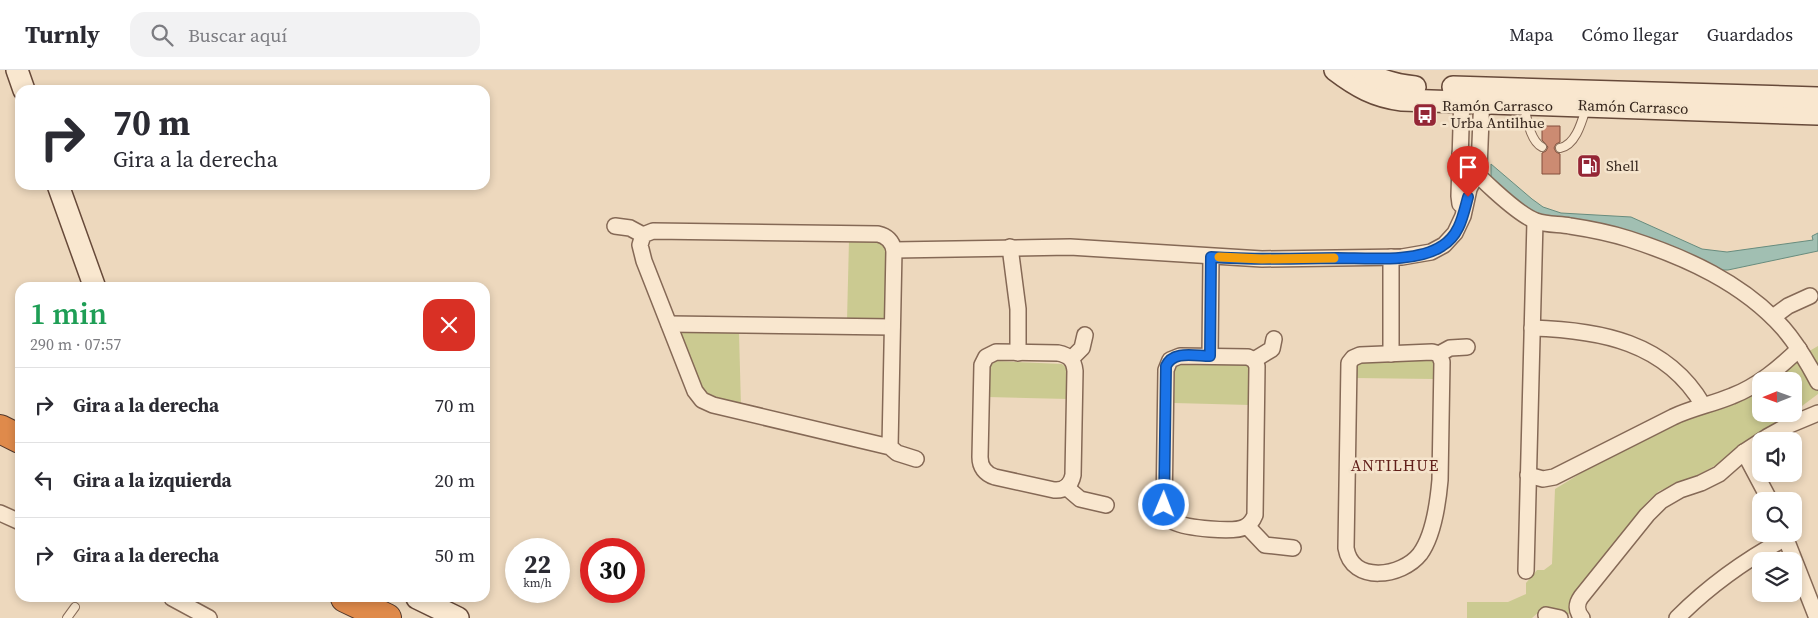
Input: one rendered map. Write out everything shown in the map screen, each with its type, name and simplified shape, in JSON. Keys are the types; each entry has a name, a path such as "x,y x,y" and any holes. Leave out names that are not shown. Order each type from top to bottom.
{"highway":[{"path":"0,429 15,436"},
{"path":"353,602 386,618"}],"main road":[{"path":"17,70 22,85"},
{"name":"Ramón Carrasco","path":"1335,70 1358,87 1383,97 1402,100 1472,95"},
{"name":"Ramón Carrasco","path":"1361,70 1380,80 1402,86 1524,104 1818,114"},
{"name":"Ramón Carrasco","path":"1472,95 1464,82 1471,77 1492,74 1524,80 1554,90 1818,98"},
{"path":"60,190 93,282"},
{"path":"425,602 458,618"}],"street":[{"path":"894,250 1010,247 1100,248 1262,259 1413,256 1438,249 1450,240 1456,233 1463,216 1463,196 1459,174 1460,154 1472,95"},
{"path":"1463,196 1477,174 1480,161 1472,95"},
{"path":"1460,154 1470,168 1522,213 1535,221 1605,233 1653,247 1694,264 1724,280 1773,317 1799,349 1818,382"},
{"path":"1459,174 1470,178 1477,174"},
{"path":"1526,571 1535,221"},
{"path":"615,226 630,228 643,235"},
{"path":"890,447 894,250 890,240 878,234 653,231 643,235 640,241 641,253 698,396 707,403 890,447 897,453 916,459"},
{"path":"1010,247 1018,309 1018,353"},
{"path":"1210,356 1211,257"},
{"path":"1391,257 1391,354"},
{"path":"1773,317 1788,306 1810,296"},
{"path":"669,324 892,327"},
{"path":"1532,328 1566,329 1594,333 1642,349 1670,365 1678,372 1695,392 1702,405"},
{"path":"1071,359 1082,348 1085,335"},
{"path":"1254,360 1272,349 1274,339"},
{"path":"1439,354 1442,362 1440,480 1430,532 1421,553 1409,564 1388,572 1369,572 1354,566 1350,561 1346,548 1348,368 1351,360 1356,356 1434,352 1439,354 1450,348 1467,347"},
{"path":"1528,474 1543,479 1554,477 1673,416 1733,395 1760,382 1799,349"},
{"path":"992,353 1018,353 1058,353 1071,359 1075,371 1073,474 1066,487 1058,490 995,477 987,473 981,466 983,361 986,356 992,353"},
{"path":"1176,356 1210,356 1248,356 1254,360 1258,370 1254,519 1247,526 1238,529 1194,527 1173,522 1166,516 1164,511 1166,366 1176,356"},
{"path":"1581,618 1577,605 1581,596 1654,507 1669,495 1702,483 1719,474 1744,452 1777,431 1818,413"},
{"path":"1744,452 1765,492"},
{"path":"1066,487 1080,499 1106,505"},
{"path":"0,512 15,520"},
{"path":"1247,526 1265,545 1293,548"},
{"path":"1676,618 1735,568 1776,542"},
{"path":"1787,542 1817,618"},
{"path":"177,602 182,608 184,618"},
{"path":"180,602 209,618"}],"lane":[{"path":"1524,104 1534,138 1538,145 1542,147"},
{"path":"1560,148 1565,147 1572,140 1586,106"},
{"path":"67,618 74,607"}],"shaded area":[{"path":"1491,164 1543,207 1561,213 1631,217 1702,249 1727,252 1813,240 1812,236 1818,233 1818,251 1728,270 1715,270 1527,211 1491,181"},
{"path":"849,240 887,241 885,317 878,322 847,321"},
{"path":"680,330 739,333 741,407 706,398"},
{"path":"1818,346 1818,394 1802,406 1802,372 1777,372"},
{"path":"1355,360 1433,361 1433,379 1355,378"},
{"path":"996,361 1062,364 1068,369 1068,399 987,397 988,368"},
{"path":"1175,363 1251,365 1250,405 1174,403"},
{"path":"1752,392 1752,422 1778,422 1763,432 1752,432 1752,439 1716,465 1698,475 1659,491 1648,501 1594,567 1575,594 1569,614 1540,611 1532,618 1467,618 1467,602 1508,602 1526,594 1526,583 1537,570 1544,570 1552,564 1555,489 1596,464 1661,429 1745,398"}],"building":[{"path":"1542,126 1560,126 1560,142 1554,148 1560,154 1560,174 1542,174 1542,153 1548,147 1542,140"}],"slow traffic":[{"path":"1219,257 1262,259 1334,258"}],"place":[{"name":"Ramón Carrasco - Urba Antilhue","path":"1425,115"},
{"name":"Shell","path":"1589,166"}],"district":[{"name":"ANTILHUE","path":"1395,465"}],"route":[{"path":"1164,505 1166,366 1176,356 1210,356 1211,257 1262,259 1372,258 1424,254 1438,249 1456,233 1468,197"}]}
